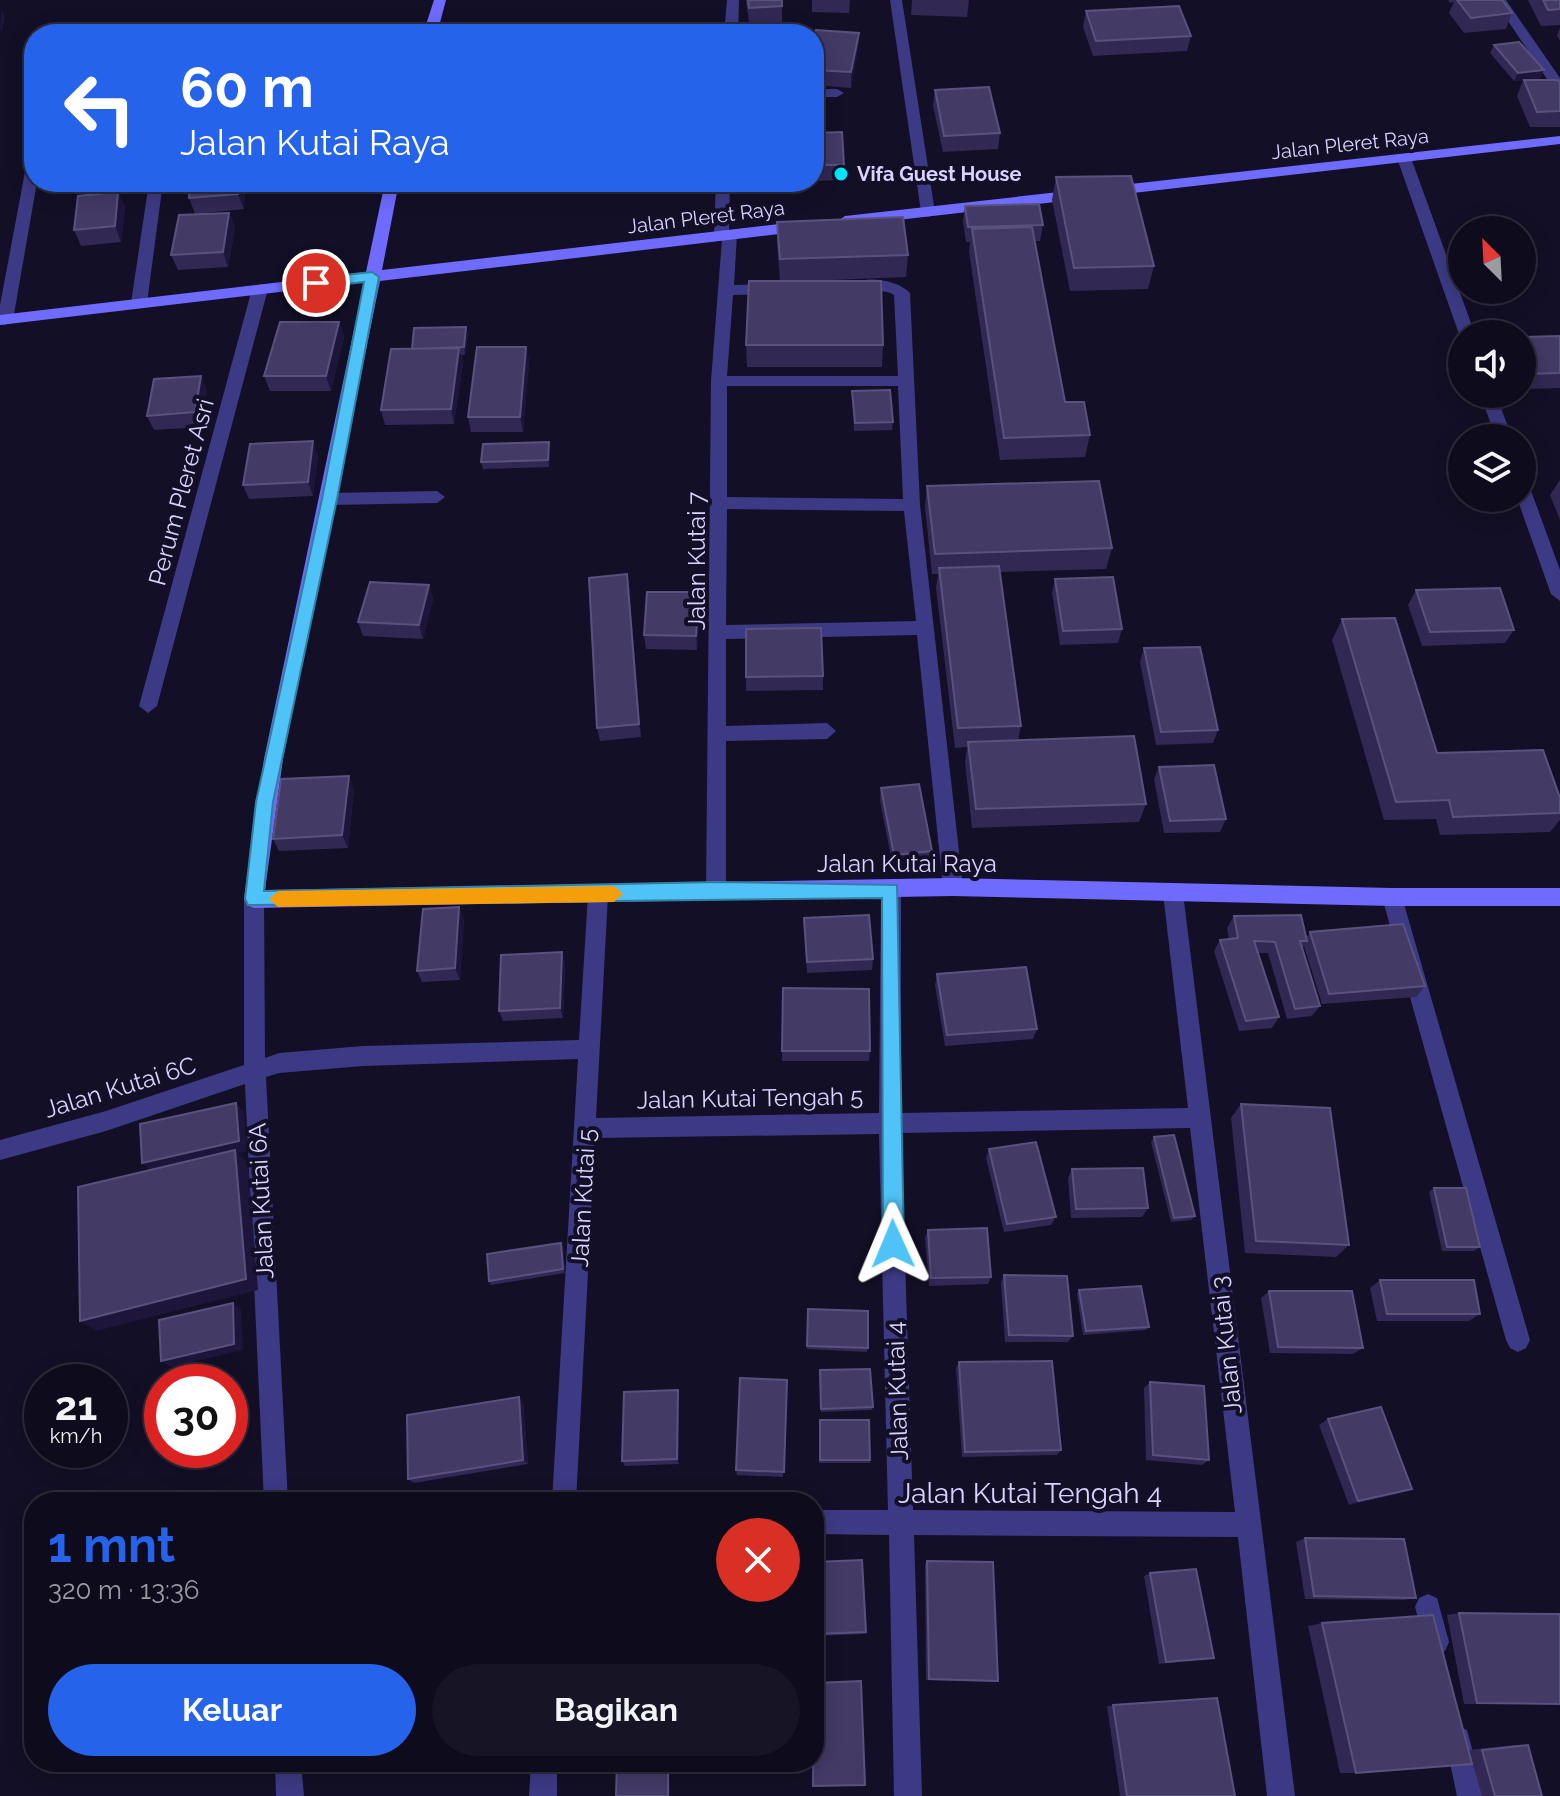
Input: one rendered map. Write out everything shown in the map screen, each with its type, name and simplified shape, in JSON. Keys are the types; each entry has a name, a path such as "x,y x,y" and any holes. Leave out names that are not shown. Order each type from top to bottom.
{"street":[{"path":"433,24 440,0"},
{"path":"732,24 733,0"},
{"path":"896,0 928,212"},
{"path":"1500,0 1560,88"},
{"path":"824,93 837,93"},
{"name":"Jalan Pleret Raya","path":"3,320 725,234 1560,140"},
{"path":"1404,158 1462,320"},
{"path":"3,320 28,192"},
{"path":"139,303 155,192"},
{"path":"254,899 262,815 330,499 390,192"},
{"name":"Jalan Kutai 7","path":"716,890 719,381 728,290 723,192"},
{"path":"832,288 898,288 902,293 912,505 953,887"},
{"name":"Perum Pleret Asri","path":"148,706 260,289"},
{"path":"728,290 787,289"},
{"path":"719,381 905,381"},
{"path":"330,499 437,497"},
{"path":"720,503 912,505"},
{"path":"1531,512 1560,594"},
{"path":"719,632 923,628"},
{"path":"718,734 827,731"},
{"name":"Jalan Kutai Raya","path":"254,899 953,887 1392,897 1560,897"},
{"name":"Jalan Kutai 4","path":"891,890 890,1121 908,1796"},
{"name":"Jalan Kutai 3","path":"1173,893 1202,1118 1246,1525 1281,1796"},
{"name":"Jalan Kutai 5","path":"565,1492 598,895"},
{"path":"1392,897 1518,1340"},
{"name":"Jalan Kutai 6A","path":"254,899 255,1071 276,1492"},
{"name":"Jalan Kutai 6C","path":"0,1150 106,1121 279,1063 363,1056 590,1049"},
{"name":"Jalan Kutai Tengah 5","path":"587,1128 1202,1118"},
{"name":"Jalan Kutai Tengah 4","path":"824,1522 1246,1525"},
{"path":"1428,1607 1441,1665"},
{"path":"1451,1709 1471,1796"},
{"path":"289,1772 290,1796"},
{"path":"543,1796 544,1772"}],"building":[{"path":"748,0 782,0 782,6 749,8"},
{"path":"1457,0 1502,0 1512,13 1471,18"},
{"path":"1543,0 1560,0 1560,9 1548,10"},
{"path":"1179,6 1191,36 1096,41 1086,11"},
{"path":"824,31 859,33 851,72 824,71"},
{"path":"1519,42 1544,70 1518,73 1494,45"},
{"path":"1524,80 1558,80 1560,111 1537,112"},
{"path":"989,87 1000,133 944,136 935,90"},
{"path":"842,132 844,165 824,165 824,133"},
{"path":"1131,176 1154,266 1074,268 1056,177"},
{"path":"118,192 115,226 74,230 78,196"},
{"path":"189,192 238,192 238,194 189,198"},
{"path":"1039,204 1043,225 968,227 965,206"},
{"path":"229,213 223,252 171,255 179,215"},
{"path":"903,217 908,255 780,259 777,222"},
{"path":"1032,227 1065,402 1084,402 1090,435 1004,438 972,229"},
{"path":"749,281 881,281 883,345 746,345"},
{"path":"280,322 339,322 326,376 264,376"},
{"path":"466,327 464,347 412,349 414,328"},
{"path":"1560,336 1560,373 1536,374 1536,337"},
{"path":"477,347 526,347 520,417 468,417"},
{"path":"459,348 451,409 381,410 391,349"},
{"path":"201,376 195,412 147,416 154,379"},
{"path":"890,390 893,422 855,423 852,391"},
{"path":"313,441 308,482 243,485 250,444"},
{"path":"549,442 548,460 481,462 483,444"},
{"path":"1099,481 1112,548 935,554 927,486"},
{"path":"999,566 1021,726 958,728 939,568"},
{"path":"627,574 639,724 597,728 589,578"},
{"path":"1113,577 1122,629 1063,631 1055,579"},
{"path":"370,582 429,585 419,625 358,622"},
{"path":"1500,588 1514,630 1430,632 1416,590"},
{"path":"647,592 699,592 696,636 644,635"},
{"path":"1395,618 1437,753 1543,750 1560,798 1560,813 1453,817 1449,800 1396,802 1342,619"},
{"path":"821,628 823,676 746,677 746,629"},
{"path":"1200,647 1218,730 1161,732 1144,648"},
{"path":"1134,736 1146,804 976,809 968,742"},
{"path":"1214,765 1226,819 1170,821 1159,767"},
{"path":"349,776 342,835 273,839 281,779"},
{"path":"919,784 932,851 894,855 881,788"},
{"path":"459,907 455,968 417,971 423,909"},
{"path":"869,915 873,959 807,962 804,918"},
{"path":"1301,915 1307,941 1300,941 1320,1006 1295,1009 1275,942 1254,941 1279,1017 1246,1021 1220,940 1238,938 1234,916"},
{"path":"1403,924 1425,986 1329,994 1310,932"},
{"path":"562,952 560,1008 499,1011 501,955"},
{"path":"1026,967 1037,1029 947,1035 937,974"},
{"path":"783,988 869,989 870,1051 782,1051"},
{"path":"236,1103 239,1141 142,1163 140,1124"},
{"path":"1241,1104 1330,1108 1349,1245 1256,1241"},
{"path":"1174,1135 1195,1216 1174,1218 1154,1137"},
{"path":"1036,1142 1056,1217 1007,1224 989,1149"},
{"path":"235,1150 246,1279 80,1321 78,1187"},
{"path":"1143,1168 1148,1208 1076,1209 1072,1169"},
{"path":"1434,1188 1466,1188 1480,1247 1447,1247"},
{"path":"987,1228 991,1277 931,1278 928,1230"},
{"path":"561,1243 563,1269 489,1281 487,1254"},
{"path":"1004,1275 1067,1276 1073,1336 1009,1335"},
{"path":"1380,1280 1474,1280 1480,1314 1387,1314"},
{"path":"1141,1286 1149,1327 1086,1331 1079,1290"},
{"path":"1269,1291 1352,1291 1363,1348 1278,1347"},
{"path":"233,1303 234,1344 161,1361 159,1320"},
{"path":"808,1309 868,1311 868,1348 807,1346"},
{"path":"1052,1361 1061,1450 965,1452 959,1362"},
{"path":"870,1369 873,1407 821,1409 820,1370"},
{"path":"740,1378 787,1380 784,1472 736,1470"},
{"path":"1150,1382 1204,1386 1209,1460 1153,1455"},
{"path":"678,1390 677,1459 622,1461 624,1392"},
{"path":"519,1397 523,1460 408,1479 407,1415"},
{"path":"1381,1407 1412,1489 1358,1501 1328,1419"},
{"path":"820,1420 869,1420 870,1460 820,1460"},
{"path":"1305,1538 1404,1539 1416,1598 1314,1596"},
{"path":"862,1560 866,1632 824,1634 824,1562"},
{"path":"927,1561 993,1562 998,1681 929,1679"},
{"path":"1196,1569 1214,1658 1166,1662 1150,1573"},
{"path":"1459,1613 1560,1614 1560,1704 1477,1703"},
{"path":"1433,1615 1472,1764 1356,1773 1322,1623"},
{"path":"861,1681 865,1785 813,1786 813,1772 824,1772 824,1683"},
{"path":"1217,1698 1235,1796 1127,1796 1113,1705"},
{"path":"1528,1745 1542,1796 1495,1796 1482,1750"},
{"path":"617,1772 668,1772 668,1796 616,1796"}],"slow traffic":[{"path":"278,899 614,894"}],"place":[{"name":"Vifa Guest House","path":"841,174"}],"route":[{"path":"316,283 372,277 330,499 260,828 254,899 598,895 716,890 891,890 893,1244"}]}
